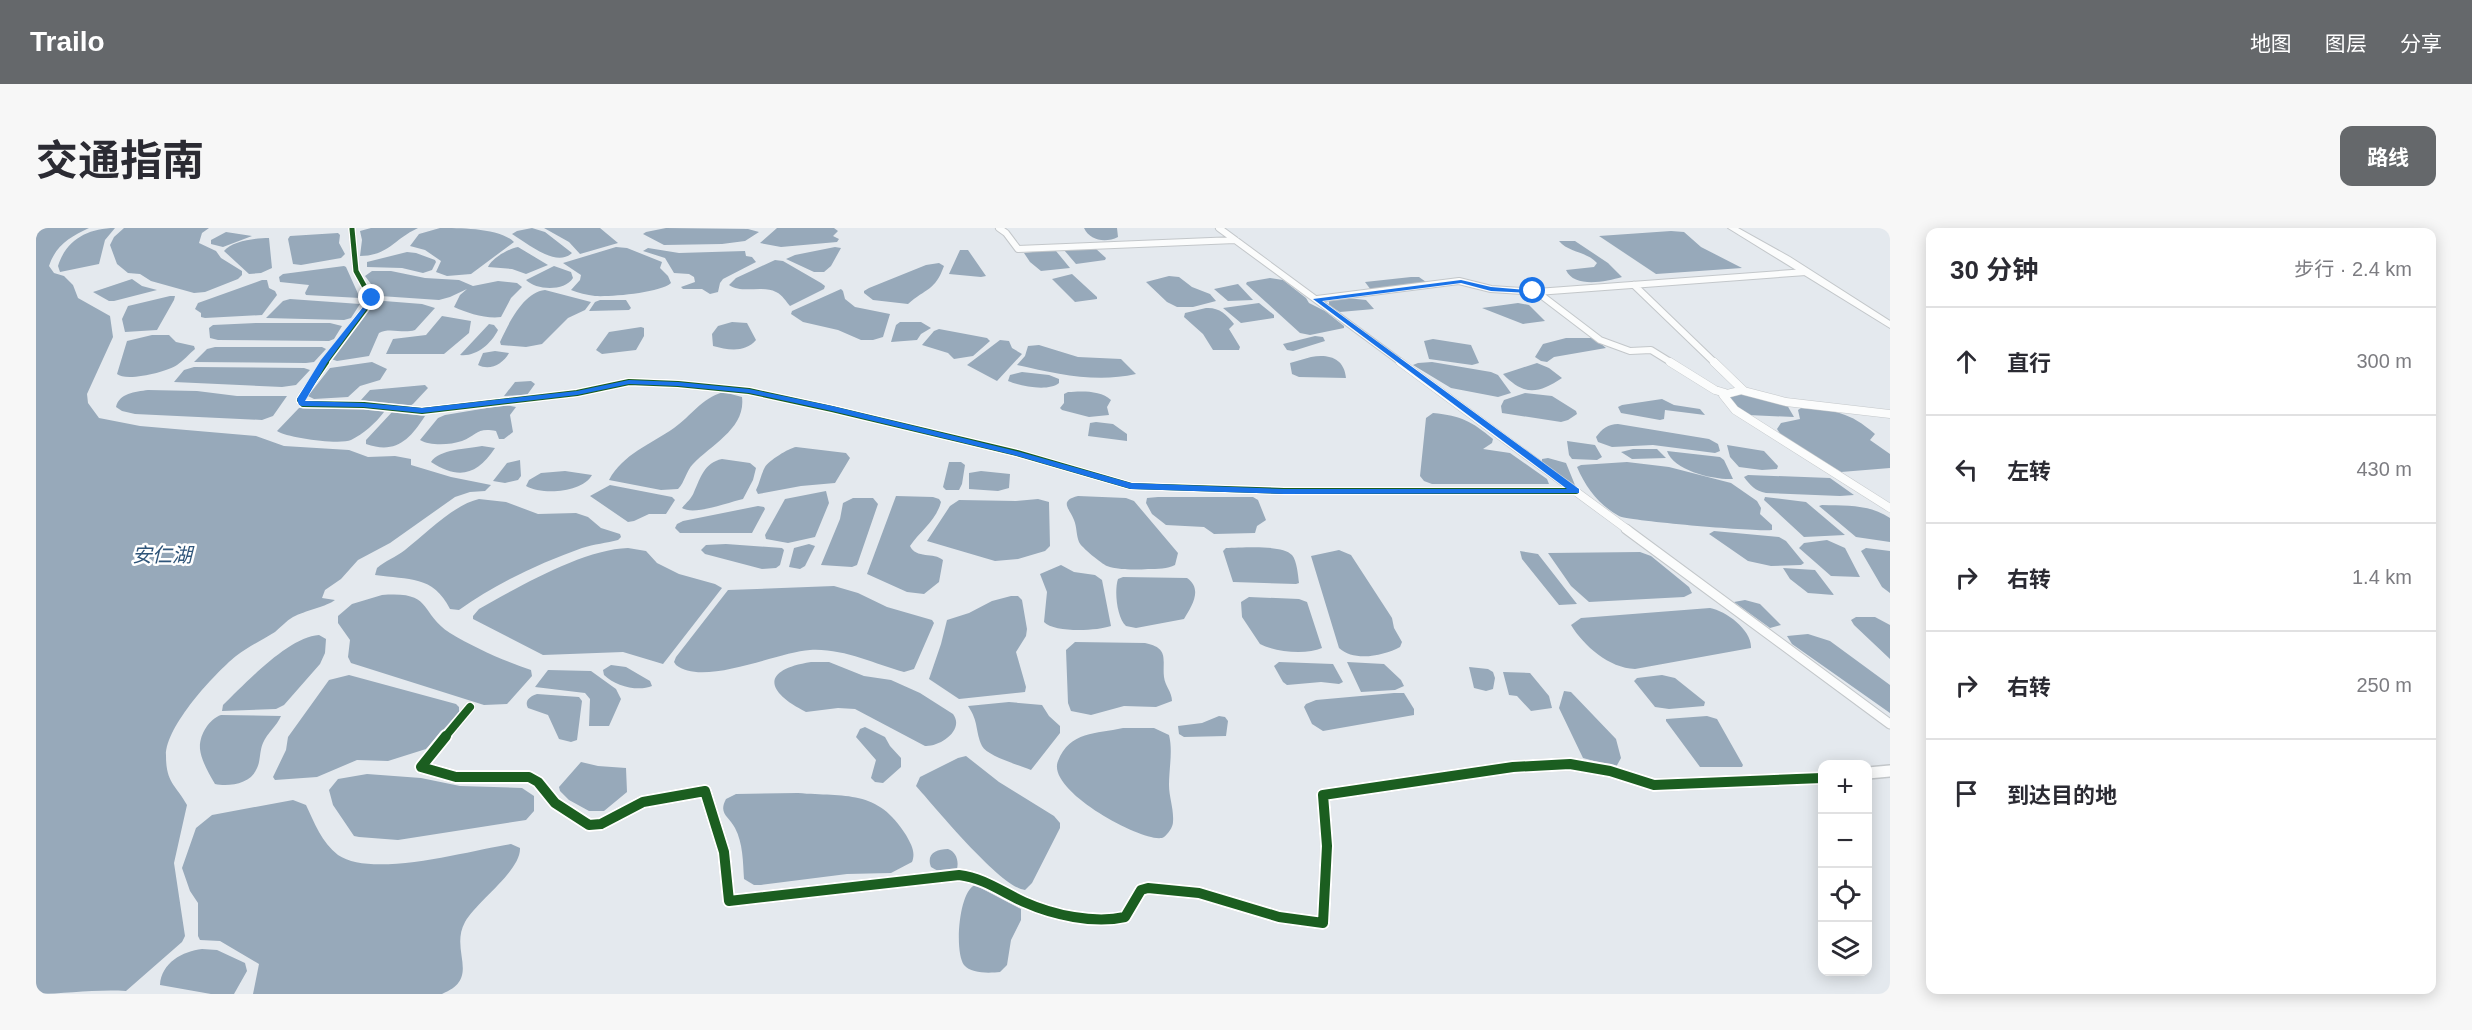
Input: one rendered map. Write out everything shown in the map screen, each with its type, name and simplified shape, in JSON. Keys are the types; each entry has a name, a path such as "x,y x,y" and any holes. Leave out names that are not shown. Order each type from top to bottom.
{"street":[{"path":"999,228 1006,233 1018,249 1235,240"},
{"path":"1219,228 1890,724"},
{"path":"1732,228 1787,259 1890,325"},
{"path":"352,229 356,271 372,300 306,389 300,400 303,404 363,405 422,411 577,393 629,382 678,384 749,391 832,409 1017,453 1131,486 1284,491 1576,491"},
{"path":"1317,299 1461,281 1491,289 1537,292 1806,272"},
{"path":"1634,285 1743,390"},
{"path":"1537,292 1600,340 1630,351 1651,350 1715,390 1725,393 1743,390 1786,402 1890,414"},
{"path":"1725,393 1724,397 1742,415 1890,508"},
{"path":"470,707 421,767 456,777 529,777 538,782 555,803 589,825 601,824 643,802 705,791 724,852 729,901 733,903 959,875 979,878 1032,905 1063,913 1105,919 1125,917 1141,890 1148,888 1199,893 1279,917 1323,923 1327,846 1323,795 1513,767 1570,764 1610,771 1654,785 1791,781 1818,778"},
{"path":"1872,773 1890,771"}],"water":[{"name":"安仁湖","path":"36,228 89,228 64,242 49,266 54,273 64,276 73,285 78,298 110,316 113,337 87,394 88,403 99,418 140,426 256,436 284,446 349,450 368,457 395,456 411,459 411,465 451,477 491,485 485,491 470,492 455,497 390,543 358,560 341,579 325,590 322,598 335,600 293,617 275,632 236,656 192,702 173,731 166,756 166,765 172,783 187,805 174,863 185,936 182,942 126,991 36,994"},
{"path":"115,228 105,240 99,264 60,272 58,266 66,249 79,237 96,230"},
{"path":"124,228 209,228 202,233 199,243 216,251 221,258 242,271 242,275 238,279 205,292 194,293 151,281 140,274 128,273 117,264 110,245 114,237"},
{"path":"371,228 418,228 378,253 360,256 362,240 360,231"},
{"path":"440,228 490,231 508,237 514,242 471,274 447,276 436,272 441,261 425,250 410,246 419,234"},
{"path":"532,228 545,232 572,253 558,258 550,256 512,234"},
{"path":"544,228 600,228 618,243 580,254 569,242"},
{"path":"666,228 748,229 759,232 745,241 722,244 664,245 643,234"},
{"path":"777,228 834,228 838,231 833,236 839,239 837,242 781,247 760,243"},
{"path":"1084,228 1117,228 1118,237 1099,240 1090,236"},
{"path":"226,232 252,236 223,247 211,244 211,240"},
{"path":"1684,232 1701,247 1742,268 1656,274 1599,236"},
{"path":"338,233 339,243 345,254 341,258 301,265 293,264 288,239 290,236"},
{"path":"269,238 272,268 261,273 249,274 224,251 238,242"},
{"path":"1559,241 1575,241 1608,263 1622,277 1591,282 1570,276 1566,270 1594,267 1597,263"},
{"path":"518,247 548,265 526,274 512,269 488,267 501,254"},
{"path":"616,247 627,248 662,262 660,268 671,283 646,292 612,296 592,296 571,290 580,280 581,275 563,263"},
{"path":"835,247 841,248 831,266 824,272 814,272 786,259 795,255"},
{"path":"648,248 679,253 745,251 746,256 752,257 756,262 723,279 718,292 710,294 702,289 683,289 681,287 695,282 694,277 689,274 674,273 665,258 643,251"},
{"path":"1095,248 1106,258 1105,260 1076,264 1064,250"},
{"path":"960,250 968,250 986,276 949,274"},
{"path":"1056,251 1070,268 1041,271 1030,262 1024,253"},
{"path":"407,252 435,260 432,270 423,273 402,268 367,267 367,262"},
{"path":"775,260 783,261 821,283 825,286 824,289 790,306 776,292 765,289 740,289 729,285 736,278"},
{"path":"939,263 944,266 937,280 908,304 873,300 864,293 869,288 926,265"},
{"path":"344,266 360,298 306,295 309,285 280,282 279,277 283,274"},
{"path":"554,266 571,272 573,278 569,283 550,288 536,286 526,280"},
{"path":"372,271 391,271 425,278 459,280 473,286 498,281 517,283 522,287 511,298 501,317 489,317 454,307 460,295 467,289 439,300 380,296 365,276"},
{"path":"1072,274 1097,299 1075,302 1052,279"},
{"path":"1169,276 1179,277 1192,287 1210,294 1216,301 1193,307 1177,307 1167,302 1146,282"},
{"path":"1419,277 1426,282 1371,290 1365,282"},
{"path":"1270,278 1283,280 1309,303 1325,311 1344,328 1310,335 1300,333 1246,284"},
{"path":"132,279 142,286 157,290 114,301 109,301 93,292"},
{"path":"267,280 269,288 277,295 262,315 205,318 201,317 201,313 195,309 198,303"},
{"path":"1238,284 1253,300 1228,301 1214,289"},
{"path":"841,289 845,299 855,307 890,314 883,337 861,340 838,330 803,322 791,314 792,311"},
{"path":"545,290 591,302 585,310 568,318 542,344 526,347 501,345 500,342 517,310 537,292"},
{"path":"175,296 174,300 157,330 125,332 122,319 128,306"},
{"path":"1347,298 1366,300 1374,309 1340,312 1329,306 1329,300"},
{"path":"290,299 360,304 351,318 344,320 266,318 283,301"},
{"path":"626,300 631,308 629,310 589,311 595,302"},
{"path":"384,301 422,304 435,308 415,330 379,333 369,356 337,361 331,359 372,304"},
{"path":"1259,303 1274,315 1274,318 1241,323 1223,308"},
{"path":"1518,303 1529,305 1545,321 1523,324 1482,308"},
{"path":"1206,308 1218,310 1231,320 1234,324 1229,329 1240,347 1239,350 1213,350 1203,334 1184,317 1185,313"},
{"path":"442,316 471,321 469,333 444,354 386,354 393,339 426,335"},
{"path":"732,322 747,323 756,340 742,349 713,346 712,334 718,326"},
{"path":"900,322 921,322 931,328 921,334 917,340 891,342 896,325"},
{"path":"330,323 342,326 334,339 329,341 210,338 209,328 213,325"},
{"path":"489,324 494,325 498,330 491,340 477,352 460,355"},
{"path":"644,328 644,336 636,350 602,354 596,350 609,332"},
{"path":"939,329 987,338 990,341 973,356 954,359 948,353 922,345 934,331"},
{"path":"152,335 169,335 176,342 194,346 195,349 177,365 165,370 137,377 117,374 127,341"},
{"path":"1315,336 1323,337 1325,341 1293,351 1287,350 1283,344"},
{"path":"1566,338 1594,338 1606,348 1554,357 1547,362 1535,357 1543,344"},
{"path":"1433,339 1471,345 1479,363 1472,365 1429,359 1424,341"},
{"path":"1000,340 1009,341 1012,348 1022,354 997,381 967,365"},
{"path":"1039,345 1078,357 1121,359 1136,374 1106,378 1091,377 1017,365 1025,356 1028,346"},
{"path":"215,347 322,347 326,349 314,362 306,363 194,362 207,349"},
{"path":"495,351 509,353 492,367 478,365 483,353"},
{"path":"1324,356 1339,362 1345,371 1346,378 1299,377 1292,374 1290,363"},
{"path":"372,362 387,369 380,380 360,386 348,397 314,399 308,396 330,368"},
{"path":"1432,362 1491,372 1498,375 1511,393 1498,397 1451,388 1413,365"},
{"path":"1537,363 1549,368 1562,378 1546,387 1531,390 1518,386 1503,374"},
{"path":"194,367 304,368 310,370 296,385 282,387 174,382 184,370"},
{"path":"1022,372 1049,375 1059,379 1059,383 1041,388 1008,381 1010,375"},
{"path":"531,381 535,384 527,395 504,396 515,382"},
{"path":"425,385 428,388 408,407 361,400 370,390"},
{"path":"148,390 197,391 237,396 287,396 273,416 262,420 135,414 116,407 124,396"},
{"path":"723,392 742,397 739,418 726,435 693,464 678,489 661,490 609,480 630,456 674,428 709,399"},
{"path":"1068,392 1102,394 1111,400 1107,407 1109,415 1089,417 1062,410 1060,408 1064,403 1064,394"},
{"path":"1525,393 1552,396 1576,411 1577,414 1561,422 1502,413 1501,406 1504,400"},
{"path":"1746,394 1787,405 1794,417 1748,415 1741,412 1728,399 1730,395"},
{"path":"1662,399 1674,405 1700,409 1705,415 1665,410 1664,419 1660,420 1621,413 1618,407"},
{"path":"505,405 516,407 510,415 513,432 504,439 499,439 496,431 485,430 462,441 452,443 435,444 420,440 438,418 445,415"},
{"path":"347,406 384,410 384,412 365,431 351,440 325,441 277,431 299,408"},
{"path":"1801,408 1832,411 1858,421 1875,434 1870,440 1890,454 1890,468 1841,472 1781,435 1777,429 1781,423 1800,419 1798,410"},
{"path":"393,411 425,416 413,432 400,443 385,447 366,444 366,440"},
{"path":"1433,413 1452,416 1472,424 1493,439 1492,443 1483,449 1510,453 1547,479 1549,484 1432,484 1424,481 1420,476 1426,418"},
{"path":"1090,423 1113,424 1127,434 1127,441 1088,436"},
{"path":"1618,424 1709,439 1718,444 1720,451 1715,453 1653,445 1612,447 1598,442 1596,437 1603,429"},
{"path":"1567,441 1595,445 1602,457 1597,460 1572,459 1569,455"},
{"path":"1727,445 1764,451 1778,466 1777,469 1739,467 1730,457"},
{"path":"482,446 495,448 481,464 467,472 450,471 431,462 440,454"},
{"path":"796,447 846,453 850,458 835,483 801,486 758,494 756,490 767,464"},
{"path":"1633,449 1657,449 1666,458 1632,459 1621,452"},
{"path":"1667,451 1720,457 1724,460 1733,479 1706,476 1686,469 1671,458"},
{"path":"1548,458 1566,463 1575,485 1542,463 1542,459"},
{"path":"722,459 750,463 756,468 753,480 743,499 712,508 687,510 682,508 692,496 707,467"},
{"path":"520,460 521,476 518,480 505,483 493,481 507,463"},
{"path":"949,462 961,462 965,465 959,490 946,490 943,487"},
{"path":"1627,462 1669,467 1731,483 1757,501 1761,508 1760,514 1772,525 1772,530 1694,526 1619,516 1605,507 1594,495 1577,467"},
{"path":"565,471 592,475 580,486 561,491 542,491 526,486 529,480 541,473"},
{"path":"981,471 1010,474 1009,488 998,491 969,489 969,473"},
{"path":"1748,475 1830,478 1854,495 1766,493 1751,485 1744,477"},
{"path":"610,485 672,497 675,500 666,514 649,514 628,522 590,496"},
{"path":"826,491 829,503 815,537 788,543 766,539 765,535 785,499"},
{"path":"896,496 933,497 941,502 932,520 910,546 916,553 935,556 943,560 939,582 924,594 907,592 867,574"},
{"path":"1078,496 1126,498 1134,501 1178,553 1175,565 1162,568 1127,569 1107,566 1101,562 1084,548 1078,539 1075,523 1067,503 1068,500"},
{"path":"1253,497 1258,500 1266,520 1257,526 1255,533 1214,534 1204,527 1166,525 1152,514 1146,503 1147,498"},
{"path":"1765,497 1806,502 1845,535 1804,537 1764,500"},
{"path":"853,498 873,498 878,504 857,565 852,567 821,565 840,519 843,503"},
{"path":"479,499 506,502 538,514 576,513 588,517 601,528 620,534 621,537 618,540 582,548 534,567 488,591 459,610 450,609 436,590 419,581 375,575 377,568 383,563 405,550 450,513"},
{"path":"1038,499 1049,502 1050,546 1045,551 1018,559 995,561 927,541 950,506 959,500"},
{"path":"758,506 765,509 752,533 680,533 675,528 683,521"},
{"path":"1819,506 1858,507 1882,513 1890,518 1890,542 1856,537"},
{"path":"1714,531 1779,537 1786,541 1804,563 1771,566 1748,561 1709,534"},
{"path":"1827,540 1845,548 1860,577 1831,576 1799,548 1804,543"},
{"path":"726,544 784,550 780,565 776,568 762,569 705,554 701,550 706,545"},
{"path":"809,544 815,546 805,566 800,569 789,567 794,548"},
{"path":"1261,547 1287,552 1295,561 1299,583 1233,582 1223,551 1226,548"},
{"path":"628,548 646,551 657,563 679,574 722,588 663,664 623,652 543,655 473,619 479,609 552,571 592,555"},
{"path":"1866,548 1890,551 1890,593 1882,587 1861,551"},
{"path":"1339,550 1351,555 1392,618 1394,628 1402,642 1400,647 1369,656 1352,655 1339,648 1311,556"},
{"path":"1520,551 1538,554 1577,604 1559,605 1522,559"},
{"path":"1640,552 1651,556 1689,587 1692,593 1684,597 1589,602 1571,586 1548,553"},
{"path":"1061,565 1074,572 1095,575 1102,580 1111,626 1086,630 1066,629 1049,626 1044,622 1047,592 1040,574"},
{"path":"1783,568 1815,570 1834,595 1808,593 1790,579"},
{"path":"1123,577 1187,578 1194,587 1193,603 1184,619 1136,628 1126,626 1120,617 1116,597 1118,579"},
{"path":"834,586 858,593 887,607 932,620 934,623 914,669 904,672 846,654 822,650 796,652 741,666 704,672 688,671 674,662 728,590"},
{"path":"382,595 410,596 418,600 450,633 490,654 531,670 532,676 507,704 484,705 351,663 348,657 350,640 338,623 338,616 352,604"},
{"path":"1018,596 1022,600 1027,629 1026,636 1016,652 1026,687 1025,692 959,699 929,679 947,620 969,613 992,601"},
{"path":"1249,597 1299,599 1307,602 1322,648 1291,652 1260,644 1242,617 1241,602"},
{"path":"1745,600 1760,604 1781,625 1770,628 1734,602"},
{"path":"1710,608 1737,622 1747,635 1751,648 1635,669 1625,668 1607,660 1590,648 1571,625 1581,618"},
{"path":"1856,617 1875,617 1890,625 1890,659 1854,625 1851,620"},
{"path":"1808,634 1830,641 1890,685 1890,713 1792,644 1787,636"},
{"path":"319,635 326,639 325,653 320,664 284,705 276,709 222,711 223,705 281,652 307,638"},
{"path":"1075,642 1145,643 1158,648 1163,656 1165,680 1172,701 1156,707 1124,706 1091,715 1071,711 1068,703 1066,650"},
{"path":"811,662 829,662 864,676 891,680 920,693 953,714 956,726 944,741 925,746 855,709 838,708 806,712 783,697 774,683 776,676 783,670"},
{"path":"1279,662 1333,664 1343,682 1287,685 1274,666"},
{"path":"1347,662 1384,664 1401,680 1404,686 1395,690 1361,692"},
{"path":"611,665 626,667 650,681 652,686 634,688 614,682 604,675 603,670"},
{"path":"1469,667 1488,669 1493,672 1495,678 1493,689 1486,691 1474,688"},
{"path":"548,670 591,671 616,689 621,699 609,726 589,726 590,699 585,693 535,687"},
{"path":"1503,672 1530,673 1549,696 1552,708 1531,711 1517,696 1509,695"},
{"path":"349,675 456,704 459,712 426,749 388,761 357,760 317,777 275,780 273,777 286,750 288,737 329,680"},
{"path":"1662,675 1675,678 1705,702 1704,706 1669,709 1655,707 1634,681 1637,678"},
{"path":"1564,691 1571,692 1616,739 1621,758 1616,767 1583,758 1559,708"},
{"path":"1404,693 1414,709 1414,715 1323,731 1312,724 1304,707 1316,700"},
{"path":"537,694 579,697 582,701 577,740 571,742 559,739 548,715 528,708 528,699"},
{"path":"1009,702 1042,705 1049,716 1060,726 1060,733 1031,770 985,750 968,706"},
{"path":"221,715 281,716 263,743 259,764 253,775 244,781 226,785 215,784 206,767 200,744 206,728"},
{"path":"1219,716 1225,717 1228,721 1226,736 1184,737 1179,734 1178,726 1202,723"},
{"path":"1707,716 1717,719 1743,765 1742,767 1700,767 1666,721 1666,719"},
{"path":"865,727 885,737 901,758 901,767 883,783 875,782 871,778 876,760 856,737 860,729"},
{"path":"1123,728 1154,728 1169,735 1171,753 1169,785 1173,822 1164,837 1155,838 1121,826 1082,801 1067,787 1058,774 1058,761 1069,744 1094,733"},
{"path":"966,756 999,782 1054,816 1060,823 1060,828 1032,883 1025,890 1014,886 985,862 916,786 920,777"},
{"path":"581,762 626,768 627,792 604,811 589,811 569,800 559,787"},
{"path":"367,774 421,778 460,786 522,788 534,796 534,811 526,820 398,840 354,836 333,805 329,790 338,779"},
{"path":"798,793 859,798 884,810 895,820 908,838 913,851 912,862 891,873 847,874 761,885 754,885 744,879 740,840 723,808 726,799 736,794"},
{"path":"293,800 306,805 327,845 338,855 354,862 397,864 511,844 520,848 514,866 465,922 460,943 463,972 454,988 442,994 253,994 259,964 220,941 200,940 198,903 190,891 182,868 196,828 212,815"},
{"path":"948,849 956,857 957,869 944,872 931,867 930,859 933,853"},
{"path":"975,885 1021,909 1021,920 1011,940 1007,965 1000,972 971,970 964,965 961,958 959,935 962,909 965,898"},
{"path":"202,949 217,950 245,963 247,971 234,994 211,994 160,985 164,970 169,964 181,955"}],"cycle path":[{"path":"352,229 356,271 372,300 306,389 300,400 303,404 364,405 422,411 577,393 629,382 678,384 749,391 832,409 1017,453 1131,486 1284,491 1576,491"},
{"path":"470,707 421,767 456,777 529,777 538,782 555,803 589,825 601,824 643,802 705,791 724,852 729,901 733,902 959,875 985,881 1033,906 1090,918 1125,917 1141,890 1148,888 1199,893 1279,917 1323,923 1327,846 1323,795 1513,767 1570,764 1610,771 1654,785 1818,778"}],"route":[{"path":"372,298 306,389 300,401 302,403 307,405 363,405 422,411 577,393 629,382 678,384 689,387 749,391 832,409 1017,453 1131,486 1218,487 1284,491 1576,491 1317,299 1461,281 1491,289 1533,291"}]}
